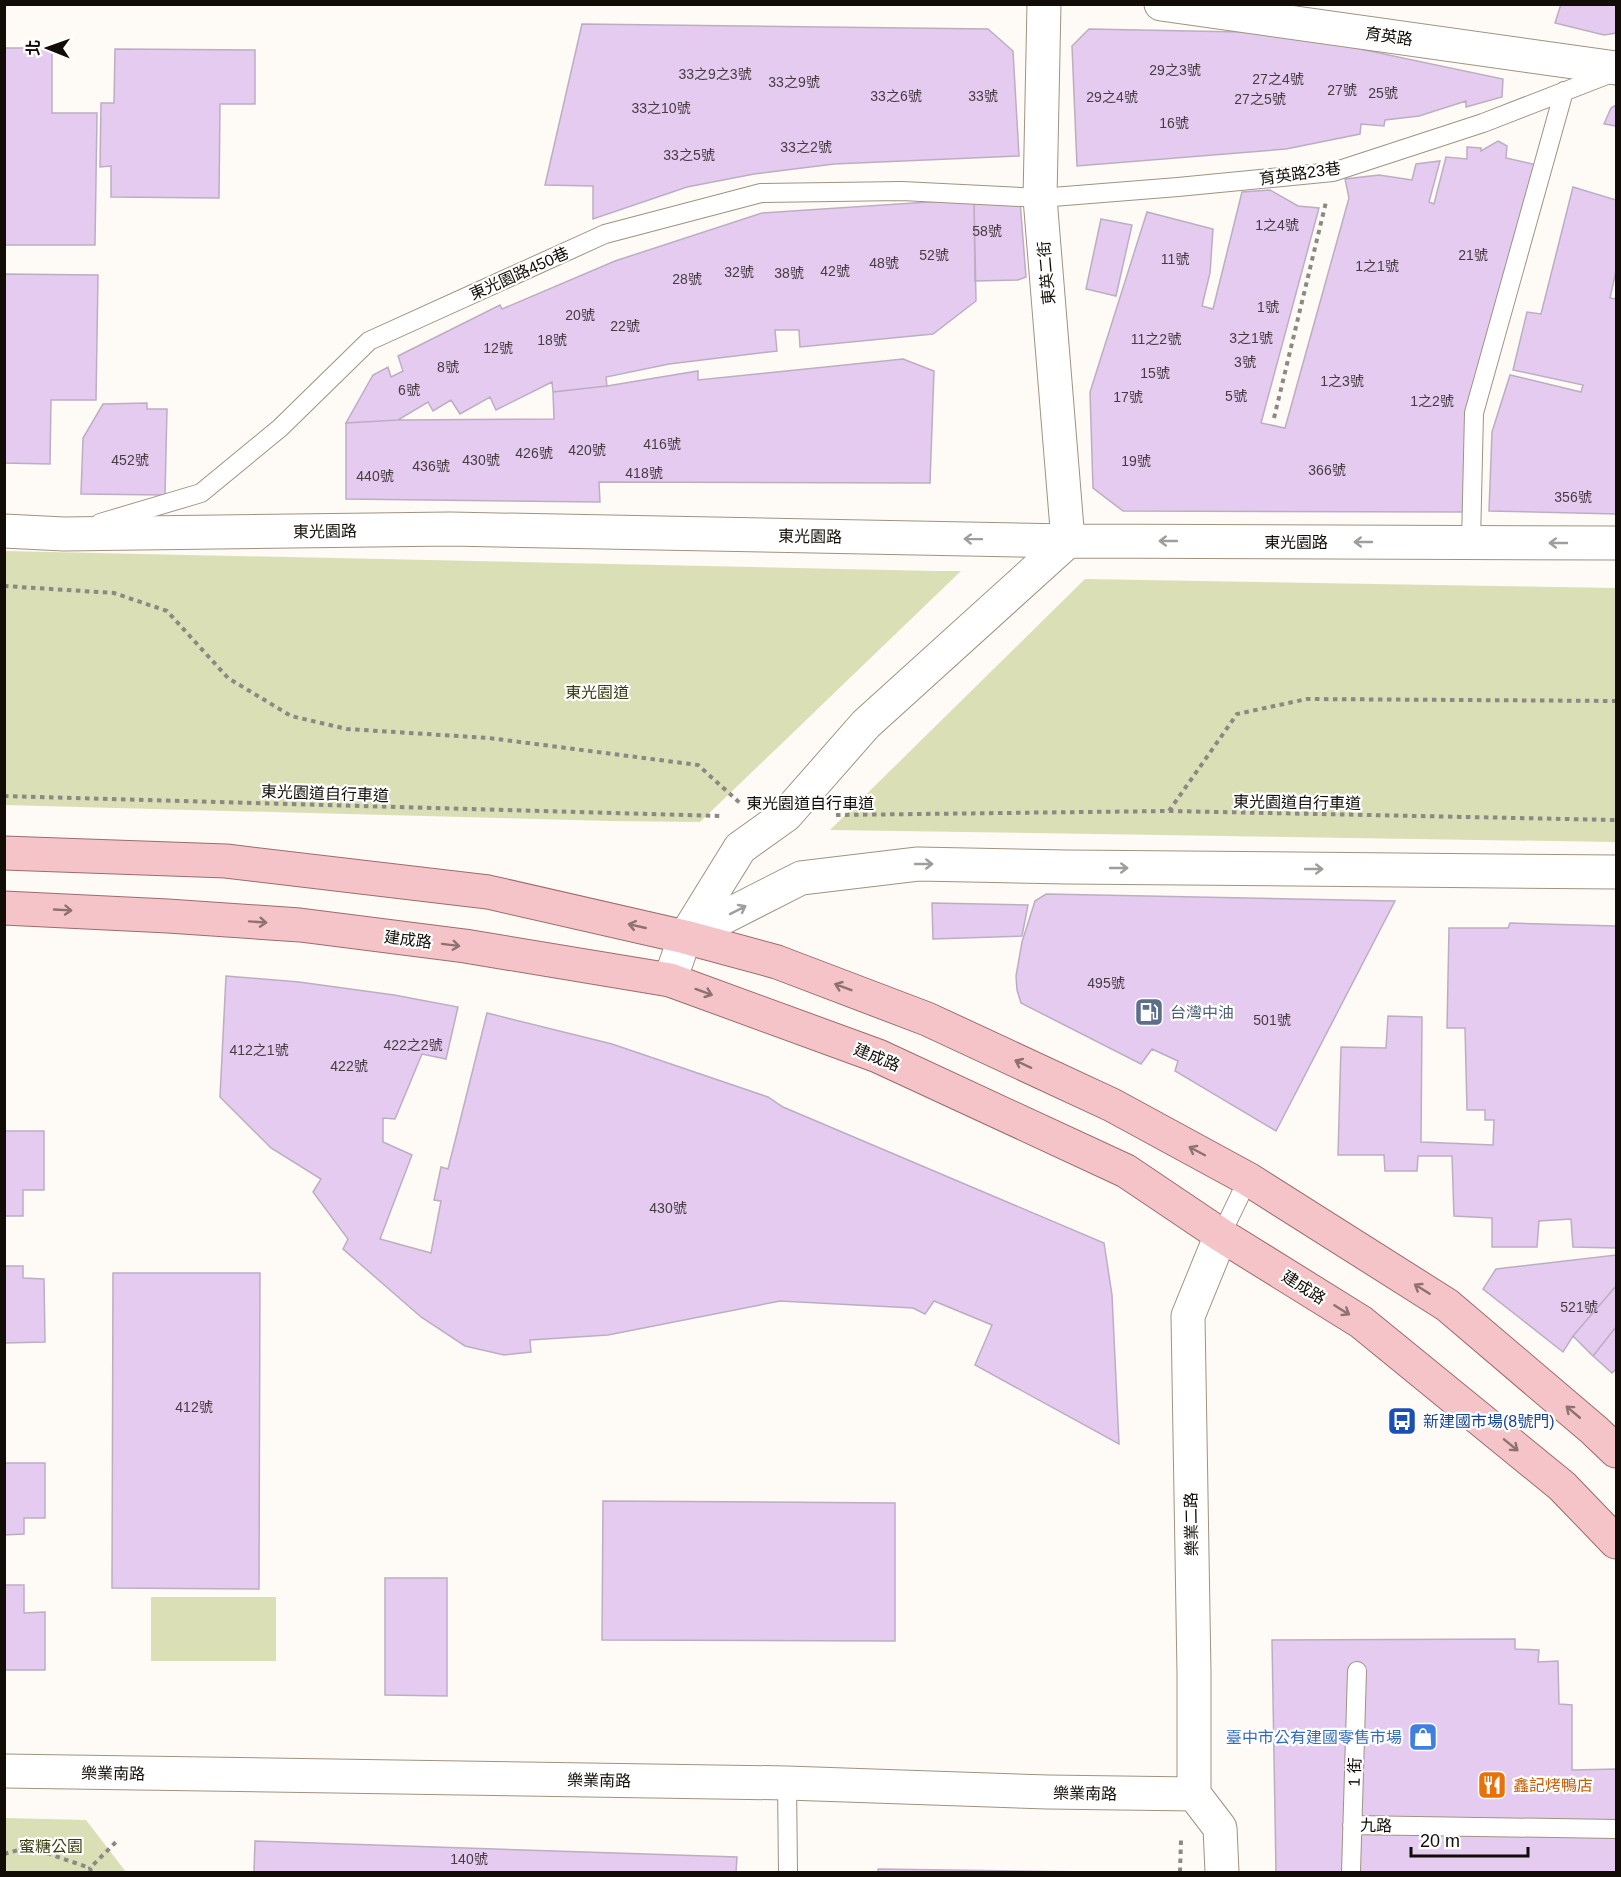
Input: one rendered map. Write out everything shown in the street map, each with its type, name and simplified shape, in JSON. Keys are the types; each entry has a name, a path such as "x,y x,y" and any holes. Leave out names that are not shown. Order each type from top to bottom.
{"main road":[{"path":"4,853 226,861 488,892 686,937 777,962 927,1019 1112,1105 1248,1179 1447,1305 1617,1451"},
{"name":"建成路","path":"4,908 300,925 465,946 670,980 878,1056 1125,1171 1221,1235 1361,1322 1562,1486 1617,1542"}],"street":[{"name":"東英二街","path":"1044,4 1040,198 1068,541"},
{"name":"育英路","path":"1161,4 1617,70"},
{"name":"東光園路","path":"4,531 64,534 450,529 1068,541 1617,543"},
{"path":"670,980 686,937 740,848 786,816 866,724 1068,541"},
{"path":"686,937 801,878 918,864 1617,872"},
{"name":"樂業二路","path":"1194,1794 1188,1316 1221,1235"},
{"name":"樂業南路","path":"4,1771 787,1783 1048,1792 1194,1794"},
{"path":"1194,1794 1220,1828 1222,1872"}],"lane":[{"name":"育英路23巷","path":"1040,198 1333,172 1483,123 1617,70"},
{"path":"1471,542 1474,413 1564,91"},
{"name":"東光園路450巷","path":"64,534 201,493 280,428 369,341 605,234 761,193 902,191 1040,198"},
{"name":"樂業二路","path":"1221,1235 1248,1179"},
{"name":"1 街","path":"1351,1872 1357,1671"},
{"path":"787,1783 788,1872"},
{"name":"九路","path":"1352,1825 1617,1829"}],"path":[{"path":"1274,418 1333,172"},
{"name":"東光園道自行車道","path":"4,586 114,593 166,611 228,678 291,716 347,729 489,738 698,765 753,815 1169,812 1617,820"},
{"path":"1169,812 1237,714 1307,699 1617,701"},
{"name":"東光園道自行車道","path":"4,796 726,816"},
{"path":"1180,1872 1181,1829"},
{"path":"4,1854 29,1847 91,1870 118,1840"}],"green space":[{"name":"東光園道","path":"5,551 961,571 700,822 611,821 5,805"},
{"path":"1085,579 1616,588 1616,842 830,830"},
{"path":"151,1597 276,1597 276,1661 151,1661"},
{"name":"蜜糖公園","path":"5,1818 86,1820 126,1872 5,1872"}],"building":[{"path":"1561,4 1616,4 1616,33 1604,35 1555,23"},
{"path":"582,24 988,29 1013,51 1019,156 834,164 754,174 687,187 593,219 593,186 545,185"},
{"path":"1089,29 1241,32 1322,41 1503,79 1502,97 1466,107 1466,101 1419,116 1385,120 1384,126 1361,124 1360,134 1286,149 1077,166 1072,46"},
{"path":"4,48 52,48 52,113 97,113 95,245 4,245"},
{"path":"115,49 255,50 255,104 220,104 219,198 111,197 111,166 100,167 101,103 114,103"},
{"path":"1616,105 1616,126 1604,124 1611,108"},
{"path":"1498,141 1507,146 1506,158 1537,165 1470,429 1466,512 1123,511 1093,488 1090,392 1147,212 1213,229 1210,273 1202,306 1213,309 1242,192 1270,190 1298,206 1319,208 1261,423 1285,428 1349,198 1345,179 1379,175 1412,180 1416,164 1440,161 1429,202 1434,204 1446,157 1467,159 1467,147 1481,148 1481,151"},
{"path":"1573,187 1616,200 1616,271 1610,298 1616,299 1616,514 1489,511 1492,432 1510,375 1581,392 1583,385 1513,370 1527,312 1541,314"},
{"path":"974,199 976,301 933,334 800,347 799,330 775,330 777,351 669,364 606,377 607,386 553,392 552,382 496,410 490,397 460,414 451,400 433,411 428,402 398,420 346,423 373,375 388,367 391,377 403,371 398,356 500,305 502,309 615,261 762,213"},
{"path":"974,199 1020,201 1026,277 1018,280 975,281"},
{"path":"1101,219 1132,225 1116,296 1086,289"},
{"path":"4,274 98,275 96,400 51,400 50,464 4,463"},
{"path":"903,359 934,371 930,483 599,482 600,502 346,499 346,423 398,420 554,419 553,392 607,386 698,371 698,380"},
{"path":"147,403 147,409 167,409 165,495 81,494 83,438 103,404"},
{"path":"1046,894 1395,901 1276,1131 1175,1071 1178,1061 1152,1049 1141,1064 1021,1003 1016,976 1022,942 1035,901"},
{"path":"932,903 1028,905 1022,936 933,939"},
{"path":"1510,923 1616,926 1616,1248 1573,1247 1571,1219 1539,1221 1537,1247 1492,1247 1492,1218 1454,1216 1452,1156 1418,1156 1417,1171 1385,1171 1384,1155 1338,1155 1341,1047 1386,1048 1388,1016 1422,1017 1421,1142 1493,1145 1494,1120 1485,1120 1485,1110 1467,1110 1465,1028 1447,1028 1449,928 1508,928"},
{"path":"226,976 299,982 394,995 458,1007 446,1059 422,1054 395,1119 383,1118 383,1142 412,1155 380,1239 431,1253 441,1201 434,1200 441,1167 448,1169 487,1013 612,1044 768,1097 783,1107 1104,1243 1112,1295 1119,1444 975,1365 992,1325 934,1301 925,1314 913,1308 780,1301 608,1335 530,1340 531,1352 504,1355 465,1346 421,1317 343,1249 348,1239 313,1192 321,1179 271,1148 220,1097"},
{"path":"4,1131 44,1131 44,1190 23,1190 23,1216 4,1216"},
{"path":"1616,1255 1616,1286 1573,1336 1563,1352 1483,1289 1496,1269"},
{"path":"4,1266 23,1266 23,1278 44,1279 45,1342 4,1343"},
{"path":"113,1273 260,1273 259,1589 112,1588"},
{"path":"1616,1286 1616,1327 1593,1356 1573,1336"},
{"path":"1616,1327 1616,1369 1612,1373 1593,1356"},
{"path":"4,1463 45,1463 45,1518 24,1518 24,1534 4,1535"},
{"path":"603,1501 895,1503 895,1641 602,1640"},
{"path":"385,1578 447,1578 447,1696 385,1695"},
{"path":"4,1585 24,1585 24,1613 45,1612 45,1670 4,1670"},
{"name":"臺中市公有建國零售市場","path":"1515,1639 1515,1649 1539,1650 1538,1662 1558,1661 1559,1704 1572,1705 1572,1770 1616,1769 1616,1872 1276,1872 1272,1640"},
{"path":"255,1841 737,1857 736,1872 254,1872"},
{"path":"878,1869 1090,1872 878,1872"}],"place":[{"name":"台灣中油","path":"1149,1012"},
{"name":"新建國市場(8號門)","path":"1402,1421"},
{"name":"臺中市公有建國零售市場","path":"1423,1737"},
{"name":"鑫記烤鴨店","path":"1492,1785"}]}
